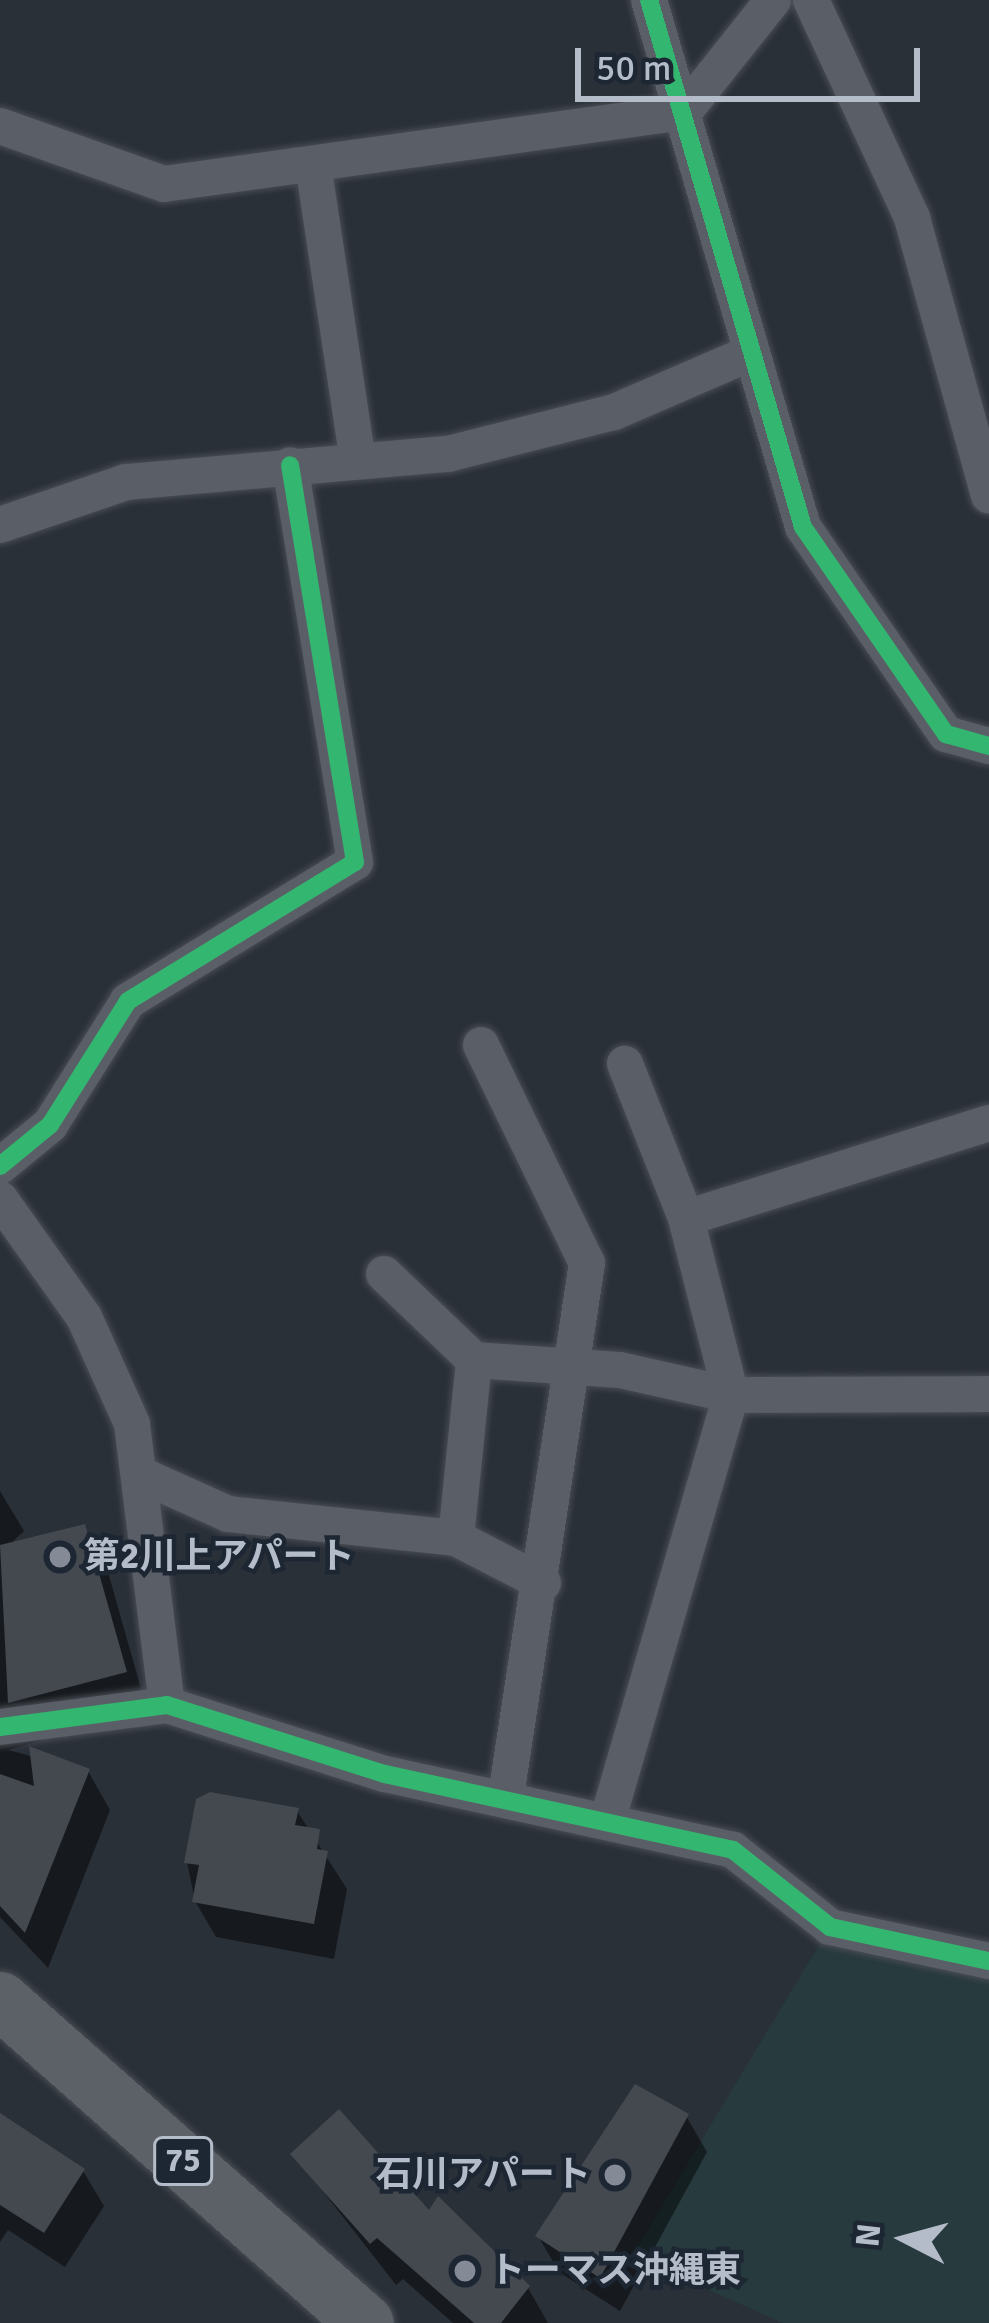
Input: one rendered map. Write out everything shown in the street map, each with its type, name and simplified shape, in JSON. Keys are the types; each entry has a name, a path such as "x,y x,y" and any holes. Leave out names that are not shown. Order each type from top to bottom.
{"main road":[{"name":"75","path":"0,2000 365,2323"}],"street":[{"path":"649,0 684,112 746,355 803,527 946,734 989,746"},
{"path":"0,125 164,184 684,112 773,0"},
{"path":"811,0 912,218 989,496"},
{"path":"313,164 358,461"},
{"path":"0,525 126,482 448,454 614,412 746,355"},
{"path":"0,1166 50,1125 128,1001 355,862 290,465"},
{"path":"481,1046 587,1263 567,1367 543,1583 506,1796"},
{"path":"609,1814 731,1395 686,1218 625,1064"},
{"path":"686,1218 989,1123"},
{"path":"0,1198 84,1317 132,1424 167,1705"},
{"path":"384,1274 474,1360 567,1367 731,1395 989,1394"},
{"path":"457,1538 474,1360"},
{"path":"139,1474 228,1514 457,1538 543,1583"},
{"path":"0,1727 167,1705 386,1774 609,1814 733,1850 830,1927 989,1960"}],"green space":[{"path":"830,1927 989,1961 989,2323 783,2323 632,2256"}],"building":[{"path":"85,1524 127,1672 8,1703 0,1545"},
{"path":"29,1746 90,1769 25,1933 0,1906 0,1774 34,1786"},
{"path":"210,1792 299,1808 295,1825 320,1829 317,1849 328,1851 314,1924 192,1902 199,1865 184,1863 196,1799"},
{"name":"石川アパート","path":"635,2084 689,2114 600,2278 535,2236"},
{"path":"339,2109 429,2210 438,2196 530,2286 501,2323 474,2323 377,2238 370,2244 290,2154"},
{"path":"0,2113 85,2169 44,2233 0,2205"}],"cycle path":[{"path":"649,0 803,527 946,734 989,746"},
{"path":"0,1166 50,1125 128,1001 355,862 290,465"},
{"path":"0,1727 167,1705 385,1774 733,1850 830,1927 989,1961"}],"place":[{"name":"第2川上アパート","path":"60,1557"},
{"name":"石川アパート","path":"615,2175"},
{"name":"トーマス沖縄東","path":"465,2271"}]}
